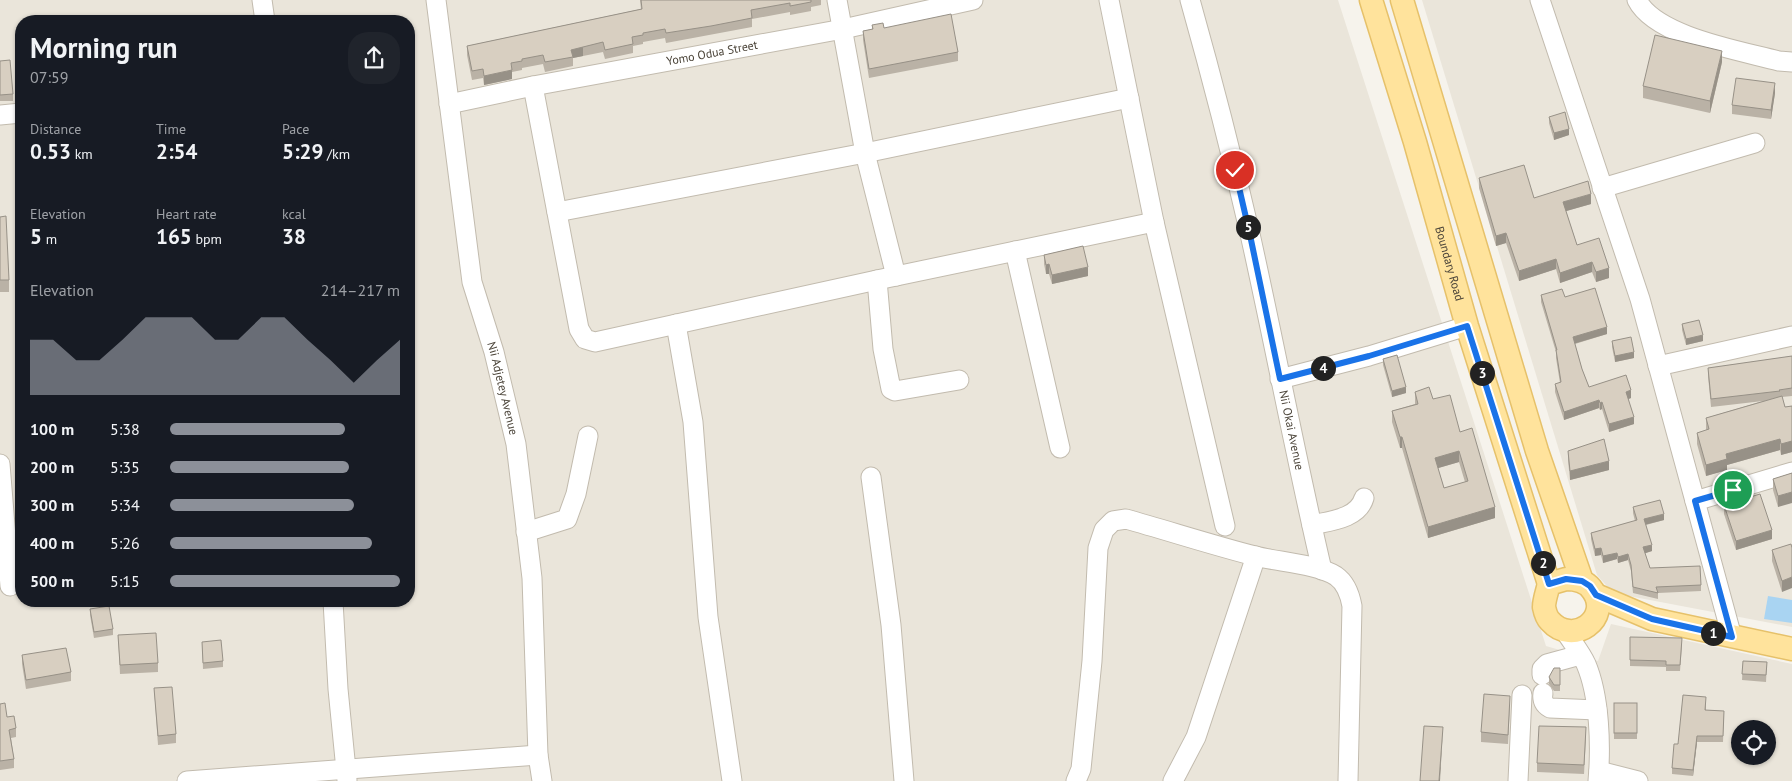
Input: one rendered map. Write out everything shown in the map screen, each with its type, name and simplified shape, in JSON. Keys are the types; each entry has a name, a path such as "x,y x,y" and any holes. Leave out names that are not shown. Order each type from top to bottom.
{"main road":[{"name":"Boundary Road","path":"1371,0 1415,142 1467,326 1549,584"},
{"path":"1402,0 1537,451 1589,588 1598,604 1597,613 1590,624"},
{"path":"1652,619 1590,624 1576,632 1565,632 1555,627 1548,618 1544,608 1549,584 1566,579 1589,588 1652,619 1792,649"}],"street":[{"path":"262,0 264,15"},
{"name":"Nii Adjetey Avenue","path":"436,0 472,282 494,352 516,444 532,578 538,755 542,781"},
{"path":"837,0 865,153 896,276"},
{"name":"Yomo Odua Street","path":"449,104 533,86 842,30 973,0"},
{"path":"1109,0 1154,222 1225,526"},
{"name":"Nii Okai Avenue","path":"1190,0 1219,105 1250,235 1322,570"},
{"path":"1540,0 1640,300 1732,637"},
{"path":"1637,0 1648,14 1685,36 1779,61 1792,62"},
{"path":"533,86 579,329 585,338 595,342 1154,222"},
{"path":"557,212 865,153 1129,98"},
{"path":"0,115 15,114"},
{"path":"1602,188 1755,144"},
{"path":"1015,251 1060,448"},
{"path":"877,280 883,349 891,390 896,391 959,380"},
{"path":"676,324 693,422 708,617 732,781"},
{"path":"1280,379 1369,356 1467,326"},
{"path":"1658,366 1792,336"},
{"path":"526,532 567,519 576,494 588,436"},
{"path":"0,464 12,511 10,586"},
{"path":"1695,501 1792,472"},
{"path":"871,477 891,625 904,781"},
{"path":"1312,525 1353,513 1363,502 1364,498"},
{"path":"1076,781 1081,769 1092,661 1098,548 1104,530 1113,521 1126,519 1256,556 1322,570 1337,577 1342,582 1350,594 1352,606 1348,781"},
{"path":"1173,781 1196,736 1256,556"},
{"path":"333,607 338,689 346,775"},
{"path":"1583,660 1590,624"},
{"path":"1565,632 1583,660 1597,710 1600,735 1599,776 1638,781"},
{"path":"1583,660 1547,664 1542,669 1545,705 1550,708 1597,710"},
{"path":"1518,781 1522,695"},
{"path":"187,781 346,775 538,755"}],"shaded area":[{"path":"0,0 1338,0 1546,646 1598,661 1611,624 1792,664 1792,781 0,781"},
{"path":"1422,0 1792,0 1792,627 1613,593 1597,575"}],"water":[{"path":"1768,596 1792,600 1792,623 1764,619"}],"building":[{"path":"641,0 811,0 811,2 790,6 790,3 751,10 752,18 711,26 666,33 665,29 643,33 643,35 632,37 633,44 605,50 603,42 571,50 573,57 545,62 543,55 522,59 522,61 511,63 512,70 484,76 483,69 472,71 467,46 642,9"},
{"path":"951,14 958,52 869,69 863,31 873,29 872,25 883,23 884,28"},
{"path":"1655,35 1722,51 1710,101 1643,86"},
{"path":"10,60 13,94 0,95 0,61"},
{"path":"1736,78 1775,83 1771,110 1732,105"},
{"path":"1565,112 1569,129 1554,133 1549,117"},
{"path":"1524,165 1534,198 1588,181 1591,194 1563,202 1577,245 1599,238 1609,268 1596,272 1592,262 1560,273 1556,259 1519,271 1506,233 1496,236 1479,178"},
{"path":"6,216 9,280 0,280 0,217"},
{"path":"1083,246 1088,267 1052,275 1049,264 1046,265 1044,255"},
{"path":"1595,288 1607,327 1573,337 1589,387 1626,375 1631,390 1626,392 1634,417 1609,424 1602,402 1600,403 1599,400 1564,412 1555,384 1561,382 1557,350 1541,295 1562,289 1565,297"},
{"path":"1699,320 1703,335 1686,339 1682,324"},
{"path":"1631,337 1634,352 1615,356 1612,341"},
{"path":"1397,355 1406,387 1392,391 1383,359"},
{"path":"1792,356 1792,388 1711,399 1708,368"},
{"path":"1429,387 1433,399 1450,395 1460,432 1472,428 1495,507 1428,527 1402,437 1400,437 1392,411 1418,404 1415,392","holes":["1459,451 1468,481 1444,488 1435,458"]},
{"path":"1782,396 1785,407 1792,406 1792,441 1781,444 1780,439 1726,454 1727,459 1706,465 1697,433 1709,429 1706,418"},
{"path":"1604,439 1609,461 1570,471 1568,451"},
{"path":"1792,473 1792,492 1778,496 1773,479"},
{"path":"1760,494 1772,530 1736,541 1724,505"},
{"path":"1660,500 1664,514 1644,519 1652,545 1643,547 1650,568 1700,566 1701,585 1656,587 1658,593 1633,587 1628,554 1618,557 1617,553 1603,556 1601,548 1595,549 1591,533 1637,520 1633,507"},
{"path":"1791,544 1792,577 1782,581 1772,550"},
{"path":"109,607 113,629 94,632 90,609"},
{"path":"156,633 158,663 120,665 118,635"},
{"path":"1630,637 1682,638 1680,665 1666,665 1666,661 1630,660"},
{"path":"221,640 223,661 203,663 202,642"},
{"path":"66,648 71,672 26,680 22,655"},
{"path":"1743,661 1767,662 1766,675 1742,674"},
{"path":"1554,668 1560,668 1560,685 1554,685 1549,677"},
{"path":"172,687 176,734 158,736 154,688"},
{"path":"1484,694 1510,696 1508,735 1481,732"},
{"path":"1683,695 1706,697 1705,710 1724,711 1723,736 1697,736 1693,770 1672,768 1674,744 1678,744"},
{"path":"5,703 7,717 14,716 16,728 9,730 14,759 0,761 0,704"},
{"path":"1614,703 1637,703 1637,733 1614,733"},
{"path":"1424,726 1443,727 1439,781 1420,781"},
{"path":"1539,726 1586,727 1584,765 1537,763"}],"route":[{"path":"1235,170 1280,379 1369,356 1467,326 1549,584 1566,579 1582,581 1590,586 1596,595 1652,619 1732,637 1695,501 1733,490"}]}
